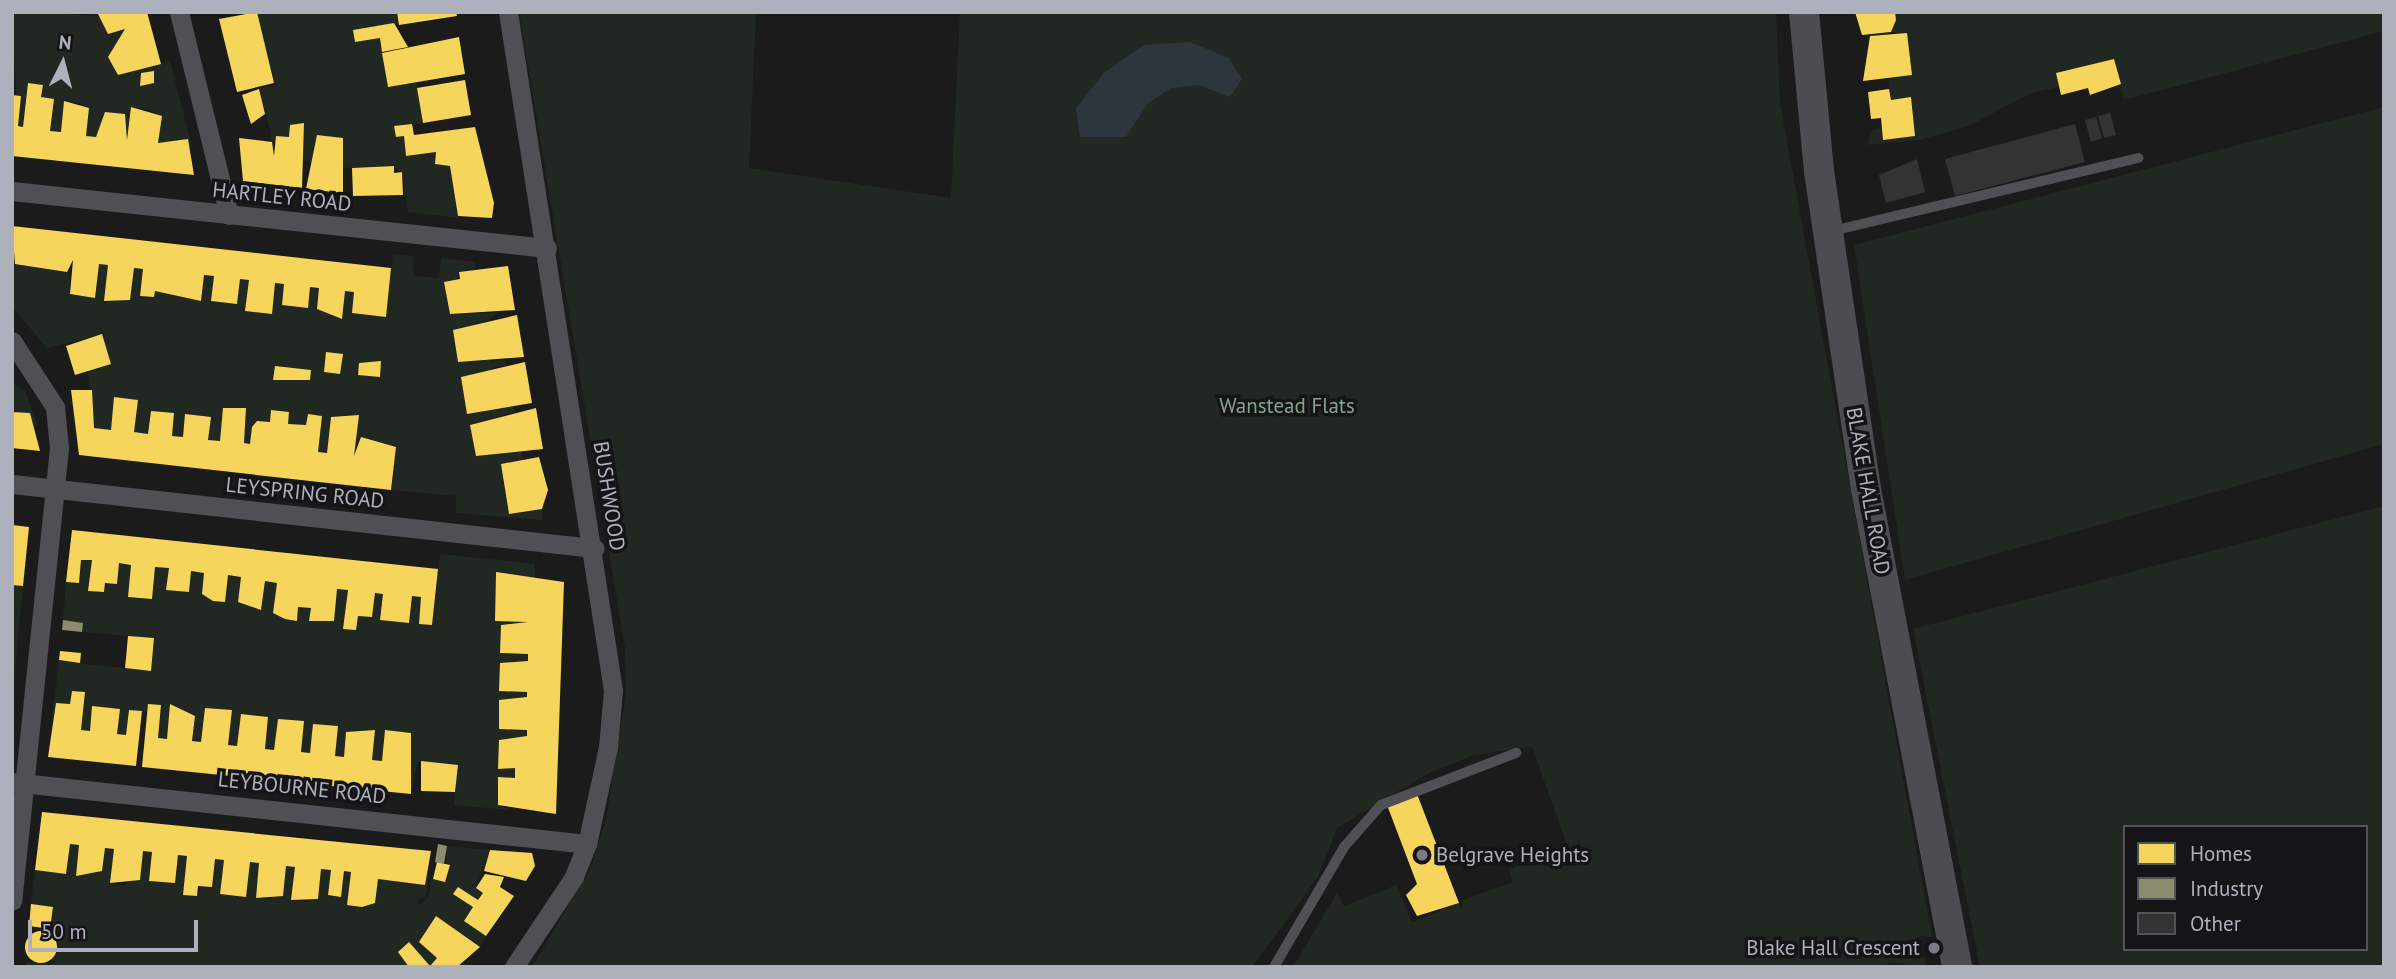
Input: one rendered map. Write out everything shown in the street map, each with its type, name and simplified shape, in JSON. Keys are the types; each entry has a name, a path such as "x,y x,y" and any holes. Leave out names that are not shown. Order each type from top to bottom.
{"main road":[{"name":"BLAKE HALL ROAD","path":"1804,12 1828,232 1866,489 1957,967"}],"street":[{"path":"179,12 229,215"},
{"name":"BUSHWOOD","path":"508,12 594,548 613,690 608,747 587,844 574,877 514,967"},
{"name":"HARTLEY ROAD","path":"12,191 547,248"},
{"path":"12,341 55,407 57,489 18,783 12,901"},
{"name":"LEYSPRING ROAD","path":"12,484 594,548"},
{"name":"LEYBOURNE ROAD","path":"18,783 587,844"}],"lane":[{"path":"1828,232 2138,158"},
{"path":"1274,967 1344,847 1381,805 1516,753"}],"green space":[{"path":"12,12 103,16 108,33 125,29 108,58 119,75 170,61 192,147 176,138 174,145 158,143 161,116 148,109 131,107 127,140 125,114 105,112 96,137 86,136 89,108 77,102 64,101 61,132 50,131 54,99 41,97 42,85 28,83 23,127 18,126"},
{"path":"257,12 397,12 399,23 353,30 354,42 380,38 388,87 416,82 423,123 395,126 396,137 404,136 406,156 436,152 435,164 450,166 458,218 408,212 402,173 393,166 346,168 340,164 343,138 314,161 300,160 304,123 291,125 289,137 276,136 270,156 271,133 259,89 275,85"},
{"name":"Wanstead Flats","path":"519,12 756,12 749,168 951,198 960,12 1776,12 1780,103 1932,937 1920,936 1926,967 1892,962 1881,967 1293,967 1337,893 1344,906 1396,885 1412,922 1459,903 1462,910 1463,900 1513,882 1508,869 1569,850 1532,747 1474,755 1431,772 1337,828 1318,877 1252,967 532,967 590,869 606,819 626,695 625,648"},
{"path":"1895,12 2384,12 2384,31 2124,100 2114,59 2056,73 2059,87 2031,93 1969,126 1919,140 1868,145 1872,130 1882,128 1884,140 1915,136 1911,98 1891,100 1888,78 1912,75 1907,33 1891,32"},
{"path":"2384,107 2384,444 1905,580 1854,245"},
{"path":"393,254 414,256 413,276 439,278 441,258 475,262 475,269 459,272 450,314 497,313 484,325 490,362 505,360 506,366 491,368 468,414 513,406 515,412 470,425 476,455 522,452 523,460 501,464 508,514 542,509 542,520 456,513 456,496 391,490 396,447 361,437 354,456 358,415 331,417 327,453 318,452 322,416 308,414 306,425 288,424 288,412 272,410 270,422 257,421 250,444 244,443 245,408 223,408 220,441 208,440 210,417 197,415 185,415 183,437 172,436 174,414 151,411 148,434 134,432 138,400 126,398 114,398 111,430 94,428 88,372 111,363 102,335 47,348 12,307 12,259 67,272 69,260 70,294 83,296 95,297 99,264 108,265 104,302 130,300 134,268 143,269 140,296 154,297 155,291 201,301 204,275 214,276 211,301 237,304 240,279 249,280 246,311 271,314 275,283 284,284 282,305 307,308 310,287 319,288 317,309 341,319 345,291 354,292 353,313 386,317"},
{"path":"12,383 25,391 38,426 29,425 30,413 12,412"},
{"path":"2384,506 2384,967 1980,967 1913,629"},
{"path":"440,554 535,564 535,580 496,573 495,621 528,622 501,625 501,653 528,654 528,664 500,663 500,691 527,692 527,701 499,701 499,729 527,730 527,740 499,740 498,769 515,768 515,778 498,777 498,805 510,810 454,805 458,765 418,761 411,793 411,733 385,730 382,761 372,760 375,730 346,733 344,757 335,756 337,727 313,724 310,753 301,752 303,722 278,719 274,750 265,749 268,717 241,714 237,746 228,745 232,710 205,708 201,742 192,741 195,717 171,704 167,739 158,738 161,705 149,704 147,712 129,710 126,735 117,734 119,709 93,707 90,731 81,730 84,692 72,691 70,704 56,703 51,727 59,661 150,671 154,638 82,632 82,623 63,620 66,582 79,583 81,560 92,560 88,591 103,592 119,563 131,565 128,597 152,599 155,567 169,568 167,590 189,592 191,571 204,573 202,594 214,596 228,575 241,577 238,602 261,610 265,581 277,583 273,613 285,619 297,620 298,607 311,608 310,621 333,621 337,589 348,590 343,628 356,630 358,616 372,617 375,593 383,594 380,620 409,623 412,596 421,597 419,623 432,625"},
{"path":"12,585 23,586 12,702"},
{"path":"70,844 79,845 76,876 102,871 105,848 114,849 110,883 125,885 143,851 152,852 149,881 175,883 178,855 187,856 184,895 196,896 215,859 224,860 220,894 246,897 250,862 259,863 256,897 271,899 286,866 295,867 292,900 306,902 318,899 321,869 331,870 328,895 341,897 344,871 351,872 347,905 375,903 378,879 425,885 431,851 426,895 417,902 420,905 429,897 431,879 446,881 447,846 490,850 476,887 483,893 478,900 458,887 454,893 473,907 465,921 486,936 480,947 436,916 420,942 437,958 430,966 409,942 399,952 409,967 25,967 26,962 52,964 56,932 65,932 50,929 53,907 31,904 35,870 66,874"}],"shaded area":[{"path":"1190,42 1229,58 1242,79 1230,97 1200,85 1171,88 1148,103 1126,137 1080,137 1076,108 1104,73 1144,45"}],"building: Homes":[{"path":"97,12 147,12 161,64 118,75 108,57 125,29 108,34"},
{"path":"257,12 274,83 237,92 219,19"},
{"path":"397,12 456,12 457,16 399,25"},
{"path":"1855,12 1895,12 1896,20 1891,32 1862,35"},
{"path":"394,23 408,47 382,52 380,38 355,42 353,30"},
{"path":"1907,33 1912,75 1863,81 1870,36"},
{"path":"459,37 465,74 388,87 382,53"},
{"path":"2114,59 2121,84 2090,95 2088,88 2061,95 2056,73"},
{"path":"154,71 154,83 140,86 141,73"},
{"path":"465,80 471,115 423,123 417,88"},
{"path":"28,83 43,85 41,97 54,99 50,131 61,132 64,101 89,108 86,136 96,137 105,112 125,114 127,140 131,107 162,116 158,143 188,139 194,175 12,156 12,95 21,96 18,126 23,127"},
{"path":"259,89 265,114 251,124 242,95"},
{"path":"1889,89 1891,100 1911,97 1915,136 1883,140 1881,118 1871,119 1868,92"},
{"path":"304,123 302,188 243,181 239,138 272,142 274,156 276,136 289,137 290,125"},
{"path":"412,124 414,135 475,127 494,203 492,218 458,216 450,166 435,164 436,152 406,156 404,136 396,137 394,126"},
{"path":"317,135 343,138 343,193 306,189"},
{"path":"394,166 394,173 402,172 403,195 353,196 352,168"},
{"path":"12,226 391,268 386,317 352,313 354,292 345,291 342,319 317,309 319,288 310,287 308,308 282,305 284,284 275,283 272,314 245,311 249,280 240,279 237,304 211,301 214,276 204,275 201,301 155,291 154,297 140,296 143,269 134,268 130,300 104,301 108,265 99,264 95,298 70,294 73,260 67,272 15,264"},
{"path":"508,266 515,310 450,314 444,282 460,279 459,272"},
{"path":"517,315 524,357 458,362 453,330"},
{"path":"102,334 111,364 75,375 66,346"},
{"path":"326,352 343,354 340,374 324,372"},
{"path":"381,361 380,377 358,375 359,363"},
{"path":"525,362 532,403 467,414 461,377"},
{"path":"275,366 311,370 310,380 273,380"},
{"path":"71,390 92,390 94,428 111,430 114,397 138,400 134,432 148,434 151,411 174,413 172,436 183,437 185,414 211,417 208,440 220,441 223,408 246,408 244,443 250,444 252,427 257,421 270,422 271,410 289,412 288,424 306,425 308,414 322,416 318,452 327,453 331,417 359,415 354,456 361,437 396,447 391,490 79,455"},
{"path":"536,408 543,449 476,456 470,425"},
{"path":"12,412 30,413 40,451 12,448"},
{"path":"539,457 548,490 542,509 509,514 501,464"},
{"path":"12,525 29,527 23,586 12,585"},
{"path":"72,530 438,569 432,625 419,624 421,597 412,596 409,623 380,620 383,594 375,593 372,617 358,616 356,630 343,629 348,590 337,589 334,621 309,621 311,608 298,607 297,621 285,619 273,613 277,583 265,581 261,610 238,602 241,577 228,575 225,602 213,601 202,594 204,573 191,571 189,592 166,590 169,568 155,567 152,599 128,597 131,565 119,563 117,584 105,583 104,592 88,591 92,560 81,560 79,583 66,582"},
{"path":"496,572 564,582 556,814 498,805 498,777 515,778 515,768 498,769 499,740 527,736 527,730 499,729 499,700 527,697 527,692 499,691 500,663 528,661 528,654 500,653 501,625 528,622 495,621"},
{"path":"128,636 154,638 151,671 125,668"},
{"path":"60,651 81,653 80,663 59,660"},
{"path":"72,691 85,692 81,730 90,731 92,706 120,709 117,734 126,735 129,710 142,711 136,766 48,757 56,703 70,704"},
{"path":"148,704 161,705 158,738 167,739 170,704 195,716 192,741 201,742 205,708 232,710 228,745 237,746 241,714 268,717 265,749 274,750 278,719 304,721 301,752 310,753 313,724 338,726 335,756 344,757 346,732 375,730 372,760 382,761 385,730 411,733 411,794 142,767"},
{"path":"421,761 458,765 455,792 421,791"},
{"name":"Belgrave Heights","path":"1417,794 1459,903 1417,916 1406,895 1417,884 1387,805"},
{"path":"42,812 431,851 425,885 378,879 375,903 362,907 347,905 351,872 344,871 341,897 328,895 331,870 321,869 318,899 291,900 295,867 286,866 283,896 256,898 259,863 250,862 246,897 220,894 224,860 215,859 212,887 198,886 197,896 183,895 187,856 178,855 175,883 149,881 152,852 143,851 140,880 110,883 114,849 105,848 102,871 76,876 79,845 70,844 66,874 35,870"},
{"path":"490,850 532,853 535,866 526,881 484,871"},
{"path":"437,862 450,865 445,882 433,879"},
{"path":"485,874 504,877 500,887 514,896 486,936 464,921 473,907 453,894 458,887 478,900 483,893 476,888"},
{"path":"31,904 53,907 50,929 29,926"},
{"path":"436,916 480,947 457,967 409,967 398,952 409,942 430,966 437,958 419,942"},
{"path":"41,931 53,935 57,947 53,959 41,963 29,959 25,947 29,935"}],"building: Industry":[{"path":"63,620 83,623 82,632 62,630"},
{"path":"438,844 447,846 444,864 435,862"}],"building: Other":[{"path":"2110,113 2116,135 2104,138 2098,116"},
{"path":"2096,117 2102,138 2091,142 2085,120"},
{"path":"2075,124 2085,162 1955,196 1945,159"},
{"path":"1917,159 1925,192 1886,203 1879,175"}],"place":[{"name":"Belgrave Heights","path":"1422,855"},
{"name":"Blake Hall Crescent","path":"1934,948"}]}
